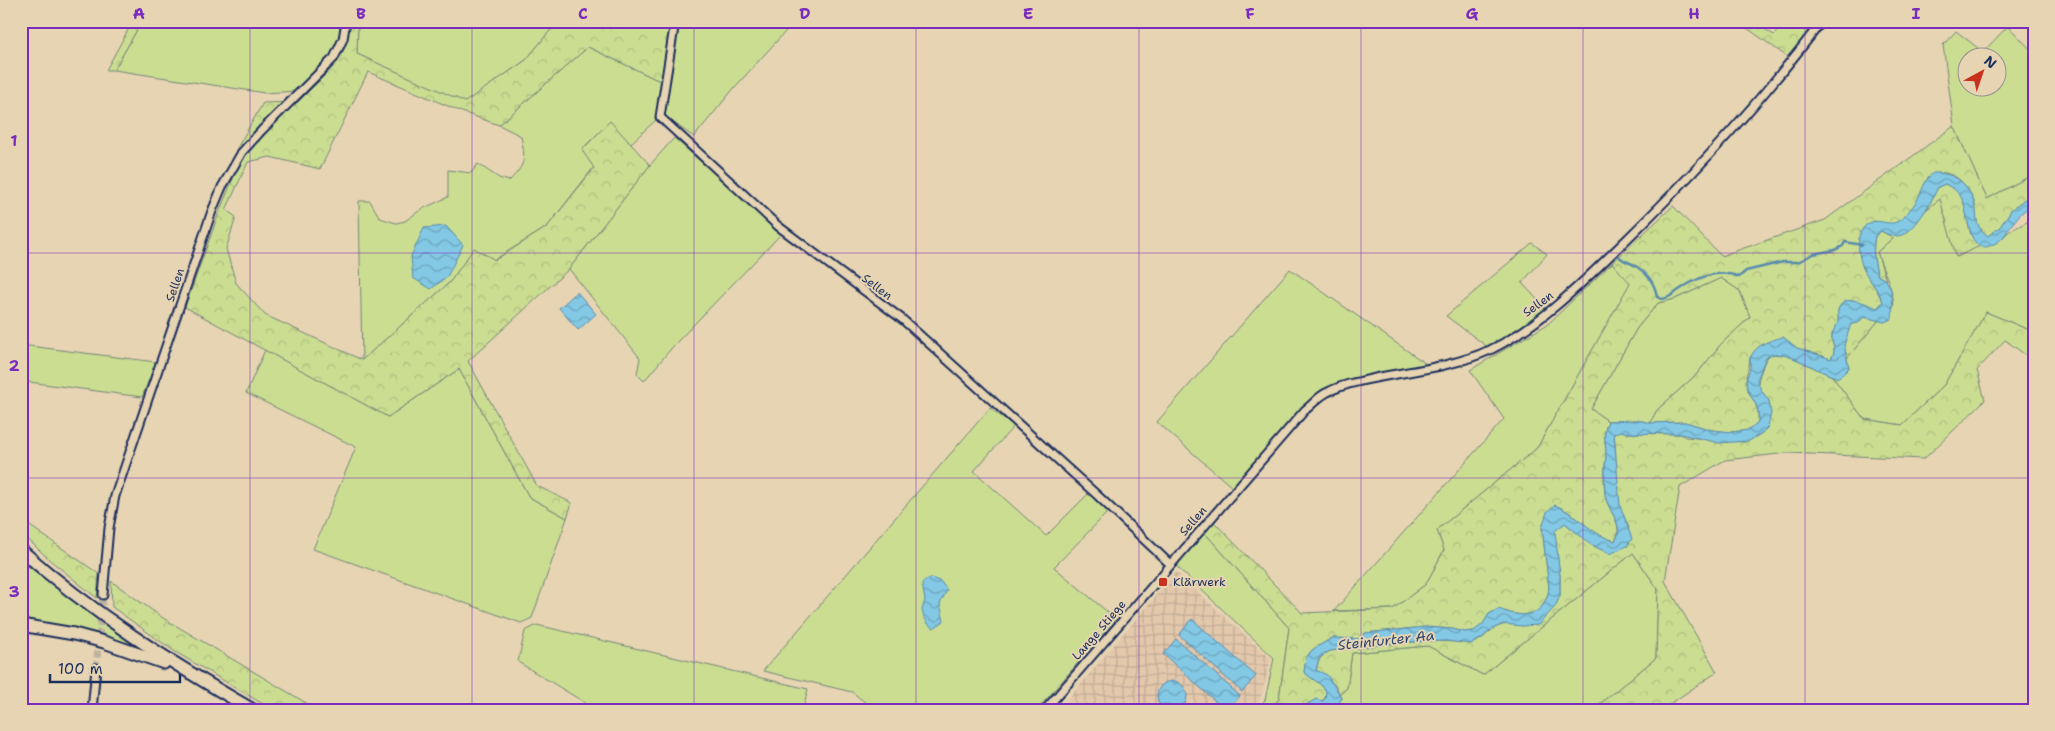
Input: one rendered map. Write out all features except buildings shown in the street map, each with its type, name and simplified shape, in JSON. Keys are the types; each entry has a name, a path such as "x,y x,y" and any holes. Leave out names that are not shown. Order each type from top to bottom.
{"highway":[{"path":"21,550 112,622 189,673 253,710"},
{"path":"21,625 74,634 104,642 189,673"}],"street":[{"name":"Sellen","path":"103,595 108,528 115,496 215,203 242,152 334,58 343,39 346,21"},
{"name":"Sellen","path":"675,21 660,117 778,226 902,319 1097,495 1170,564 1305,410 1324,394 1346,384 1463,361 1492,348 1544,315 1580,286 1658,209 1745,118 1788,67 1822,21"},
{"name":"Lange Stiege","path":"1045,710 1170,564"},
{"path":"92,710 96,668"}],"shaded area":[{"path":"1176,572 1271,659 1260,700 1252,710 1059,710"}],"green space":[{"path":"133,21 142,21 114,70 106,70"},
{"path":"142,21 341,21 337,43 332,52 305,84 297,91 265,93 114,70"},
{"path":"349,21 358,21 357,54 465,102 526,60 558,21 671,21 662,82 588,47 499,125 462,112 368,72 320,169 270,157 248,162 226,210 236,217 226,249 236,283 265,315 362,360 450,282 474,248 495,260 547,227 594,168 582,150 610,121 650,165 569,269 468,361 537,486 572,503 567,518 529,497 459,369 388,417 185,307 220,210 242,157 236,150 263,103 298,102 332,68 345,48"},
{"path":"358,21 558,21 526,60 465,103 357,54"},
{"path":"680,21 795,21 735,87 694,137 664,116"},
{"path":"1737,21 1752,21 1774,35 1785,21 1816,21 1789,58"},
{"path":"2008,26 2034,53 2034,174 1987,199 1954,126 1943,45 1956,31 1978,48 1958,48 1958,98 2008,98 2008,48 1987,48"},
{"path":"588,47 662,82 656,120 630,144 610,122 582,149 594,167 547,227 494,260 474,249 450,282 362,360 359,201 370,201 380,218 396,223 405,221 422,209 448,197 448,170 471,173 478,164 499,178 509,181 522,165 524,156 521,136 499,125"},
{"path":"1954,126 1987,199 2034,174 2034,192 2012,209 2000,227 1988,236 1980,229 1973,200 1959,179 1943,173 1928,177 1915,204 1899,222 1887,224 1874,221 1862,266 1883,301 1877,309 1853,301 1848,301 1840,306 1838,322 1832,334 1834,349 1831,359 1797,348 1783,337 1750,357 1746,377 1747,386 1757,409 1758,422 1749,430 1731,432 1712,430 1685,422 1650,423 1657,410 1697,374 1721,344 1750,317 1740,291 1721,278 1675,299 1658,303 1637,328 1591,409 1608,421 1605,435 1604,489 1606,500 1617,523 1618,535 1615,541 1598,534 1555,505 1542,527 1549,588 1547,598 1537,610 1531,614 1524,615 1498,609 1489,614 1483,624 1474,631 1465,632 1426,627 1365,633 1359,639 1332,638 1312,650 1306,658 1304,672 1326,691 1325,699 1305,707 1270,710 1279,699 1289,628 1205,533 1214,522 1302,613 1393,609 1426,584 1444,550 1437,530 1537,448 1630,283 1612,263 1673,206 1721,256 1825,220"},
{"path":"674,138 782,233 675,344 644,381 637,374 640,358 569,269 650,165"},
{"path":"1945,184 1954,188 1961,196 1971,234 1980,246 1956,257 1940,199 1927,209 1938,187"},
{"path":"1940,198 1957,257 1976,247 1999,240 2008,232 2034,218 2034,332 1986,312 1944,385 1902,425 1864,419 1832,376 1839,378 1849,368 1847,358 1879,320 1884,322 1893,308 1894,303 1891,289 1877,252 1896,235 1904,234"},
{"path":"1881,231 1890,236 1896,235 1877,252 1886,280 1878,276 1875,266 1875,236"},
{"path":"1532,243 1547,254 1522,283 1546,309 1489,348 1446,316"},
{"path":"1612,263 1631,282 1537,448 1437,530 1444,550 1426,584 1393,609 1334,611 1504,419 1470,370 1548,324"},
{"path":"1290,269 1432,368 1345,382 1310,401 1233,488 1157,422"},
{"path":"1721,278 1740,291 1750,317 1721,344 1697,374 1657,410 1650,423 1638,420 1608,421 1591,409 1637,328 1658,303 1675,299"},
{"path":"1986,312 2034,332 2034,361 2005,340 1977,370 1985,400 1924,459 1788,453 1725,460 1680,487 1665,581 1717,672 1661,710 1592,710 1656,658 1658,589 1633,553 1483,675 1428,646 1352,653 1347,688 1340,694 1335,685 1316,670 1321,657 1333,650 1410,642 1468,643 1480,640 1502,625 1523,626 1560,596 1560,576 1554,531 1565,523 1590,544 1610,554 1629,528 1618,497 1614,434 1621,431 1628,433 1681,434 1685,437 1743,442 1762,433 1769,401 1759,388 1758,381 1764,362 1771,354 1787,355 1832,376 1864,419 1902,425 1944,385"},
{"path":"1864,317 1879,320 1847,358 1844,345 1849,326 1858,323"},
{"path":"21,345 156,362 142,397 21,381"},
{"path":"265,350 388,417 459,369 529,497 567,518 532,618 521,623 313,549 356,447 246,393"},
{"path":"990,408 1014,426 974,471 1046,536 1089,493 1109,511 1054,567 1116,619 1037,710 875,710 852,692 763,671"},
{"path":"21,516 30,526 99,574 97,598 51,561 21,533"},
{"path":"1205,533 1289,628 1279,699 1270,710 1255,710 1265,700 1274,658 1176,566"},
{"path":"1633,553 1658,589 1656,658 1592,710 1326,710 1337,705 1342,698 1340,694 1347,688 1352,653 1428,646 1483,675"},
{"path":"21,561 141,649 21,622"},
{"path":"111,581 163,618 318,710 273,710 174,651 112,607"},
{"path":"537,625 808,689 803,710 597,710 518,662 525,631"}],"water":[{"name":"Steinfurter Aa","path":"1933,173 1954,177 1965,186 1973,198 1980,229 1988,236 2000,227 2012,209 2034,192 2034,206 2026,209 2021,214 1999,241 1988,246 1980,246 1975,242 1971,234 1965,206 1959,194 1945,184 1938,187 1924,213 1909,231 1895,236 1881,231 1875,236 1875,266 1878,276 1888,283 1892,294 1892,319 1884,322 1864,317 1858,323 1851,324 1844,345 1849,368 1839,378 1789,356 1771,354 1765,359 1757,380 1769,401 1771,413 1768,427 1749,441 1719,443 1681,434 1628,433 1621,431 1614,434 1620,505 1632,539 1627,546 1610,554 1590,544 1565,523 1555,531 1560,576 1560,596 1555,607 1538,625 1503,624 1471,644 1447,641 1403,642 1330,651 1319,658 1316,670 1327,675 1342,698 1334,707 1328,709 1298,710 1316,699 1323,701 1325,699 1326,691 1304,672 1306,658 1312,650 1332,638 1359,639 1365,633 1426,627 1465,632 1474,631 1483,624 1489,614 1499,609 1524,615 1531,614 1543,605 1549,588 1542,527 1547,512 1555,505 1606,538 1615,541 1618,535 1617,524 1605,494 1605,435 1608,421 1685,422 1712,430 1731,432 1749,430 1758,422 1757,408 1746,384 1750,357 1757,348 1765,343 1783,337 1797,348 1831,359 1834,349 1832,334 1838,319 1838,310 1843,302 1853,300 1877,308 1883,302 1866,274 1860,259 1858,247 1860,234 1866,225 1872,222 1898,222 1916,202 1925,182"},
{"path":"446,226 463,245 447,277 431,289 413,278 411,256 424,228"},
{"path":"577,292 596,314 578,330 559,308"},
{"path":"932,578 941,582 947,590 940,604 944,621 934,628 929,625 922,610 925,600 922,584 925,580"},
{"path":"1192,619 1256,676 1242,692 1179,635"},
{"path":"1176,639 1240,696 1228,710 1225,710 1163,654"},
{"path":"1172,681 1183,685 1187,696 1183,707 1172,711 1161,707 1157,696 1161,685"}],"waterway":[{"path":"1618,255 1646,275 1652,283 1657,297 1662,299 1669,297 1700,278 1716,274 1731,274 1739,277 1746,271 1783,262 1798,262 1813,254 1835,250 1843,246 1845,242 1862,245"}],"tunnel":[{"path":"96,668 103,595"}],"place":[{"name":"Klärwerk","path":"1163,582"}]}
